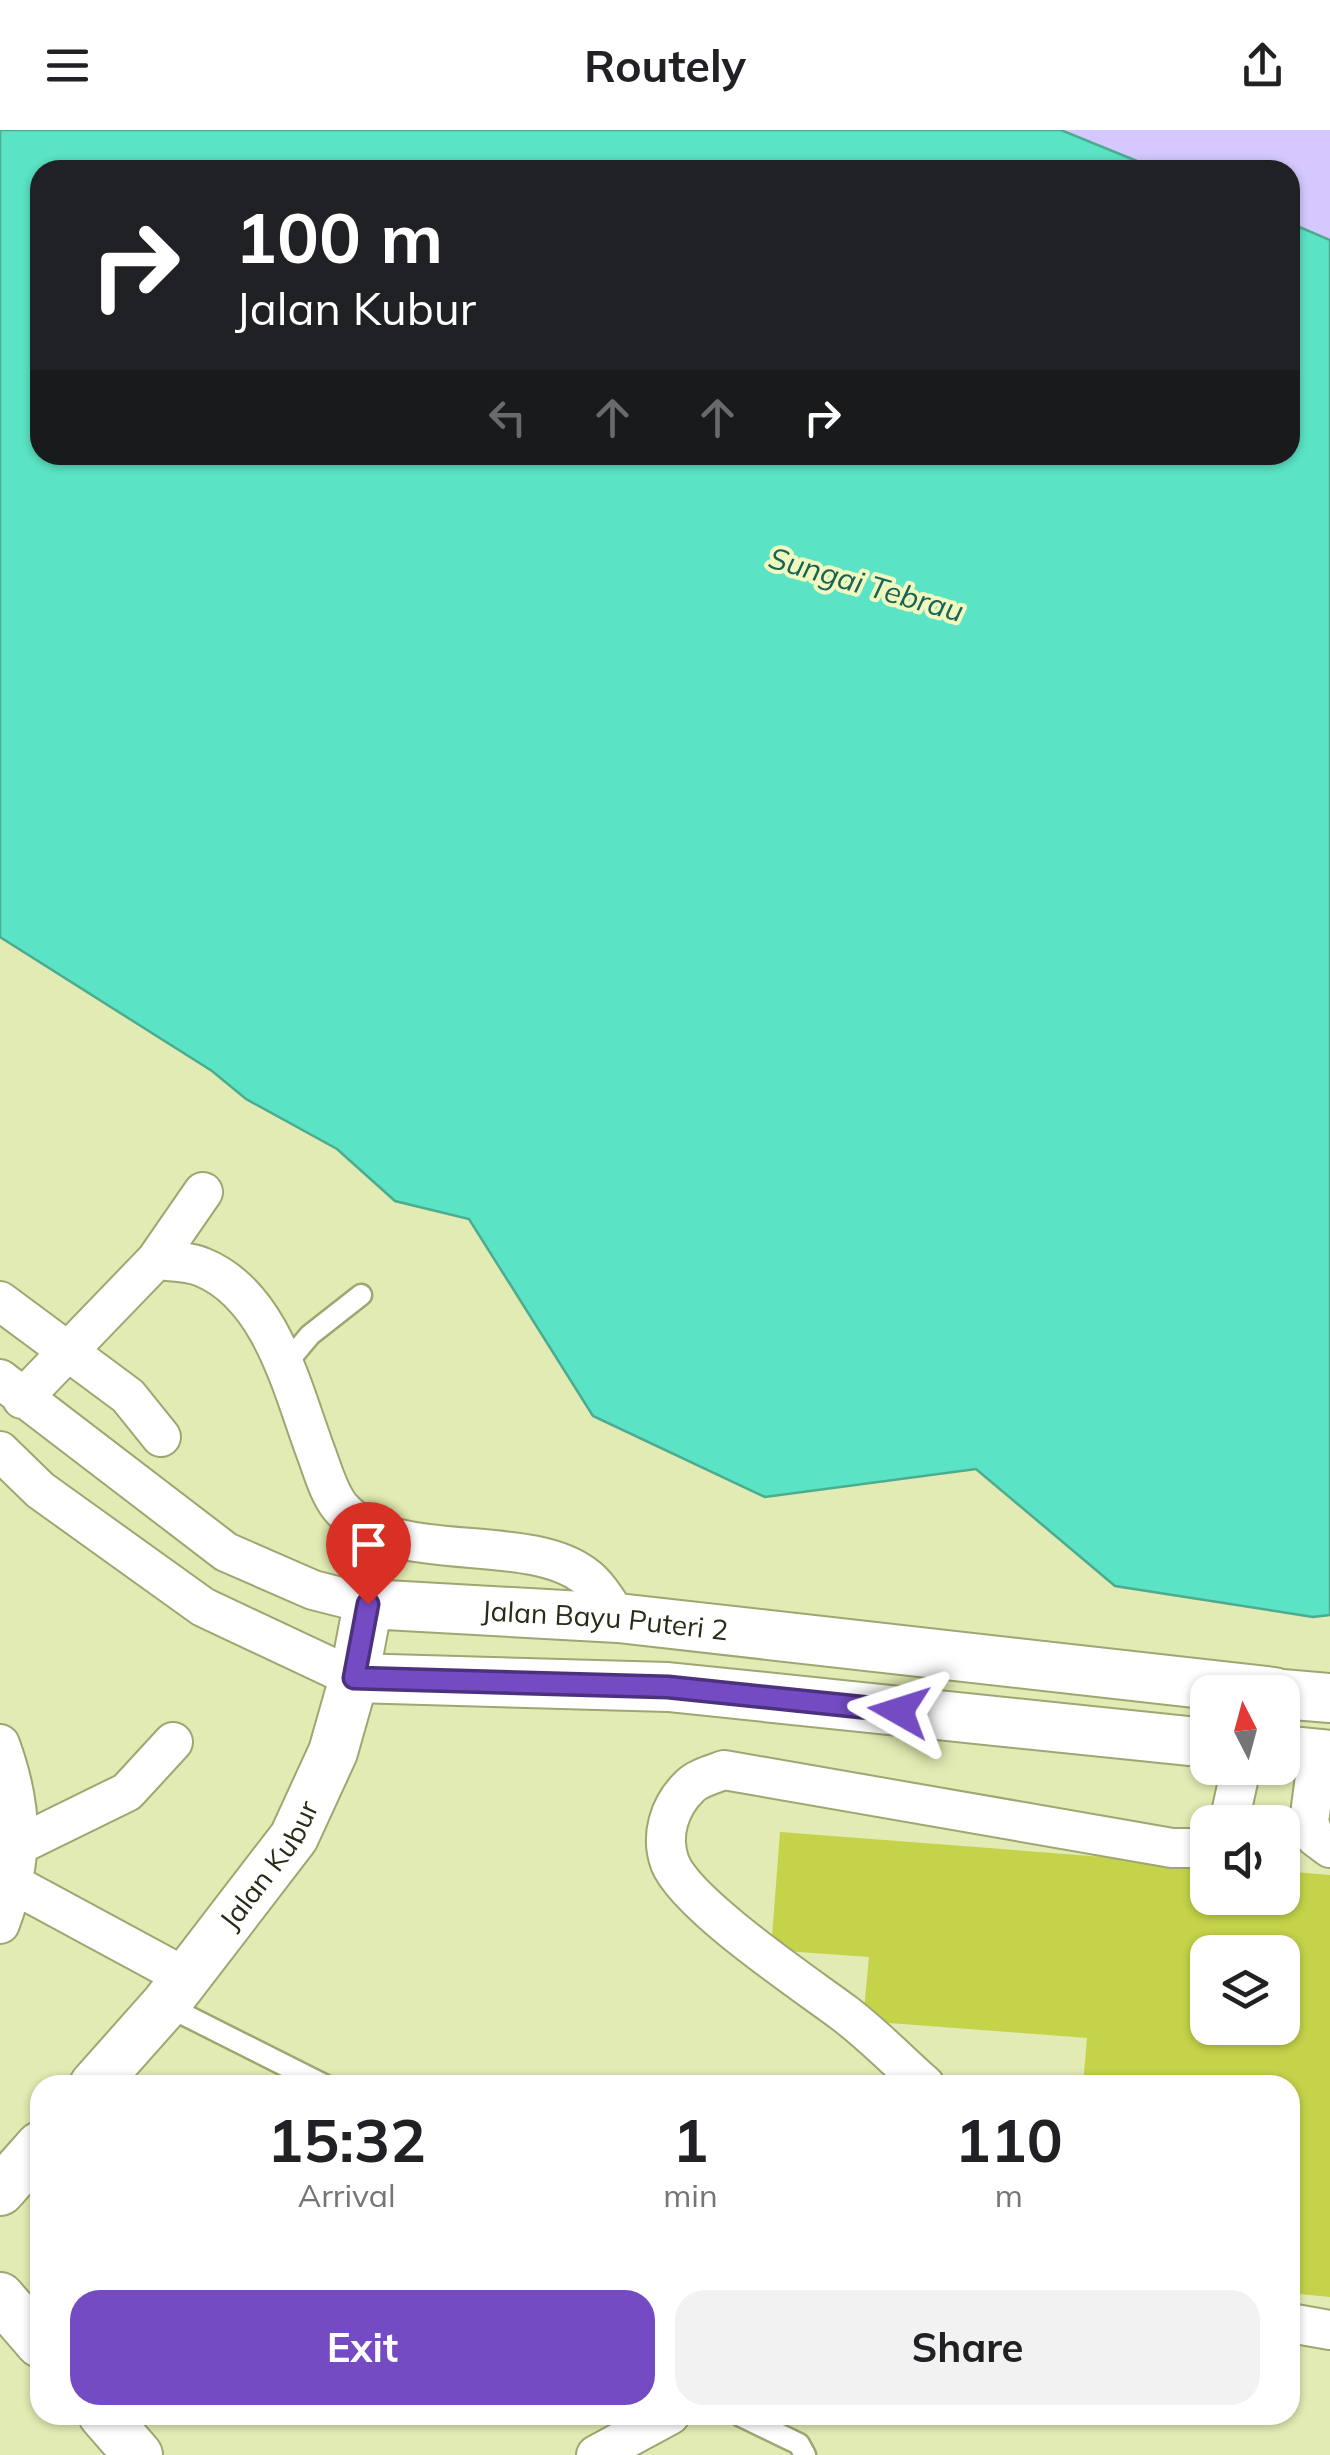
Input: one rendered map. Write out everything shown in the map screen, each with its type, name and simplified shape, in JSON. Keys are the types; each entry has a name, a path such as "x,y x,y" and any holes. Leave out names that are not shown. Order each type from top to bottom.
{"street":[{"path":"11,1389 68,1353 156,1260 203,1192"},
{"path":"156,1260 199,1265 227,1280 260,1319 284,1366 337,1504 362,1528 436,1545 548,1557 586,1576 618,1618"},
{"path":"0,1301 128,1396 162,1437"},
{"name":"Jalan Bayu Puteri 2","path":"11,1389 226,1552 313,1590 368,1604 618,1618 1190,1683"},
{"path":"0,1451 40,1490 203,1607 354,1678 668,1687 1190,1741"},
{"name":"Jalan Kubur","path":"103,2075 176,1991 294,1838 334,1752 368,1604"},
{"path":"19,1845 127,1792 173,1742"},
{"path":"0,1744 14,1794 19,1845 15,1885 0,1924"},
{"path":"1310,1753 1309,1822 1314,1836 1330,1848"},
{"path":"914,2075 848,2016 765,1956 691,1890 672,1866 664,1839 672,1810 691,1784 724,1770 1190,1848"},
{"path":"15,1885 176,1991"},
{"path":"0,2191 30,2157"},
{"path":"0,2297 30,2332"},
{"path":"1300,2326 1330,2330"},
{"path":"112,2425 138,2455"},
{"path":"596,2455 652,2425"}],"lane":[{"path":"284,1366 310,1335 361,1295"},
{"path":"176,1991 308,2075"},
{"path":"761,2425 800,2444 805,2455"}],"shaded area":[{"path":"1061,130 1330,130 1330,240 1300,227 1300,160 1134,160"}],"water":[{"name":"Sungai Tebrau","path":"0,130 1061,130 1134,160 30,160 30,465 1300,465 1300,227 1330,240 1330,1615 1313,1617 1115,1586 976,1469 765,1497 593,1416 469,1219 395,1201 337,1149 246,1099 212,1071 0,937"}],"building":[{"path":"780,1832 1190,1864 1190,1915 1300,1915 1300,1872 1330,1875 1330,2297 1300,2294 1300,2075 1084,2075 1087,2038 863,2021 869,1957 771,1950"}],"route":[{"path":"368,1604 354,1678 668,1687 899,1711"}]}
